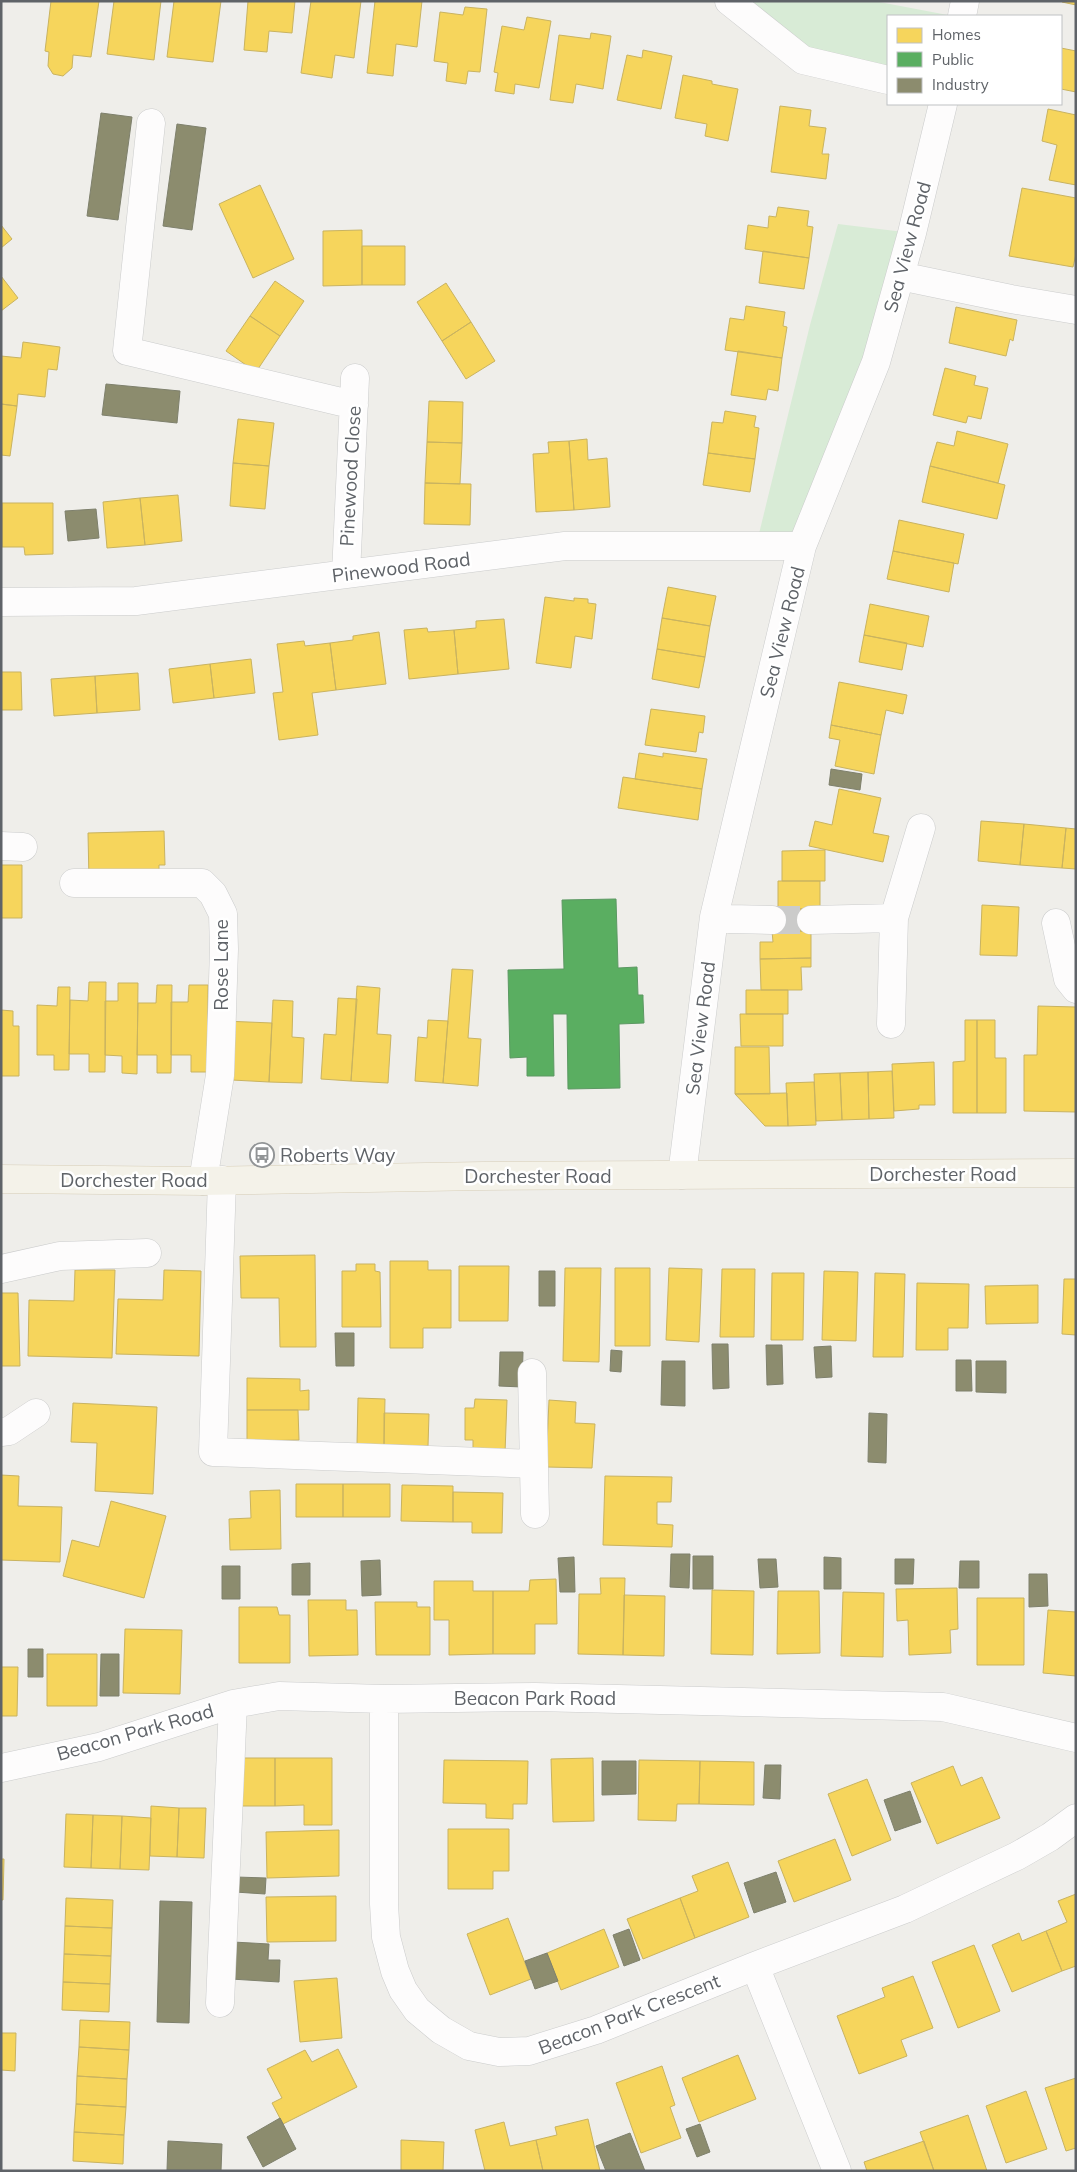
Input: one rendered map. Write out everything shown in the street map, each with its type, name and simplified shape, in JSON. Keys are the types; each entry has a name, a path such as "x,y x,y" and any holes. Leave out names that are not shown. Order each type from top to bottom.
{"main road":[{"name":"Dorchester Road","path":"1,1179 212,1180 682,1175 1076,1174"}],"street":[{"path":"729,1 803,60 887,80"},
{"path":"962,15 965,1"},
{"name":"Sea View Road","path":"682,1175 714,917 802,546 876,362 900,276 943,105"},
{"name":"Pinewood Close","path":"152,122 127,351 354,392 346,574"},
{"path":"900,276 1011,299 1076,310"},
{"name":"Pinewood Road","path":"1,602 136,601 565,546 802,546"},
{"path":"890,1024 894,918 921,828"},
{"name":"Rose Lane","path":"74,883 202,883 213,894 223,914 224,949 220,1075 212,1180"},
{"path":"714,917 772,920"},
{"path":"811,920 894,918"},
{"path":"1056,923 1068,979 1076,988"},
{"path":"212,1180 213,1452 534,1464"},
{"path":"1,1269 60,1256 147,1253"},
{"path":"532,1373 535,1514"},
{"path":"1,1432 10,1431 36,1413"},
{"name":"Beacon Park Road","path":"1,1768 99,1747 233,1704 279,1696 384,1699 535,1697 942,1707 1076,1738"},
{"name":"Beacon Park Crescent","path":"384,1699 384,1904 386,1937 395,1972 403,1990 417,2010 441,2030 469,2046 499,2052 529,2051 596,2030 755,1966 905,1909 1017,1856 1050,1837 1076,1818"},
{"path":"220,2003 233,1704"},
{"path":"755,1966 837,2171"}],"green space":[{"path":"731,1 874,1 948,15 887,15 887,80 803,60"},
{"path":"838,224 912,233 802,546 756,546 810,325"}],"building: Homes":[{"path":"51,1 99,1 91,57 73,55 72,68 63,76 53,74 48,66 49,52 45,51"},
{"path":"114,1 161,1 154,60 107,54"},
{"path":"174,1 221,1 213,62 167,57"},
{"path":"248,1 295,1 292,33 269,31 267,52 244,50"},
{"path":"311,1 361,1 354,58 335,55 332,78 301,73"},
{"path":"375,1 422,1 417,47 396,44 393,76 367,73"},
{"path":"1076,1 1076,5 1062,2"},
{"path":"465,7 487,9 480,72 468,71 466,84 446,81 448,63 434,61 440,12 463,15"},
{"path":"527,17 551,21 539,88 515,84 514,94 495,91 498,73 494,72 502,26 524,30"},
{"path":"591,33 611,36 603,89 576,84 573,103 550,100 559,35 590,39"},
{"path":"1062,48 1076,51 1076,92 1062,89"},
{"path":"643,50 672,56 661,109 617,100 627,55 642,58"},
{"path":"683,75 712,81 712,84 738,89 728,141 705,136 707,124 675,118"},
{"path":"780,106 811,110 809,126 826,128 822,154 829,154 826,179 771,172"},
{"path":"1048,109 1076,115 1076,185 1049,180 1057,145 1042,141"},
{"path":"260,185 294,259 253,278 219,204"},
{"path":"1022,188 1076,198 1076,254 1073,267 1009,256"},
{"path":"778,207 809,211 807,226 813,227 809,258 745,249 748,225 768,228 769,216 776,217"},
{"path":"1,225 12,239 1,248"},
{"path":"362,230 362,285 323,286 323,231"},
{"path":"362,246 405,246 405,285 362,285"},
{"path":"763,251 809,258 804,289 759,283"},
{"path":"1,276 18,298 1,311"},
{"path":"275,281 304,301 280,336 250,316"},
{"path":"446,283 471,322 442,341 417,302"},
{"path":"746,306 785,312 783,326 787,327 782,358 725,350 730,318 744,320"},
{"path":"956,307 1017,320 1013,341 1010,339 1006,356 949,343"},
{"path":"250,316 280,336 256,372 226,351"},
{"path":"471,322 495,361 466,379 442,341"},
{"path":"23,342 60,347 57,370 48,369 45,397 18,394 17,406 1,404 1,356 21,358"},
{"path":"738,351 782,358 778,391 768,389 766,400 731,395"},
{"path":"945,368 976,376 974,385 988,388 981,419 968,416 966,423 933,415"},
{"path":"429,401 463,402 462,443 427,442"},
{"path":"1,404 17,406 10,456 1,455"},
{"path":"725,411 756,416 754,427 759,428 755,459 708,453 712,422 723,423"},
{"path":"238,419 274,423 269,466 233,463"},
{"path":"957,431 1008,444 998,483 930,466 937,442 954,446"},
{"path":"587,439 588,460 607,458 610,507 574,510 569,441"},
{"path":"569,441 574,510 536,512 533,454 549,453 548,442"},
{"path":"427,442 462,443 460,484 425,483"},
{"path":"708,453 755,459 750,492 703,485"},
{"path":"233,463 269,466 265,509 230,506"},
{"path":"930,466 1005,485 997,519 922,502"},
{"path":"425,483 471,484 470,525 424,524"},
{"path":"178,495 182,541 145,545 140,498"},
{"path":"140,498 145,545 107,548 103,502"},
{"path":"2,503 53,503 53,554 25,555 24,547 2,547"},
{"path":"899,520 964,534 958,564 893,551"},
{"path":"893,551 954,563 949,592 887,579"},
{"path":"668,587 716,596 710,626 662,618"},
{"path":"545,597 574,601 574,598 588,599 588,603 596,604 592,639 575,636 571,668 536,663"},
{"path":"870,604 929,616 923,647 864,635"},
{"path":"662,618 710,626 705,657 657,649"},
{"path":"504,619 509,669 458,674 454,630 476,628 476,621"},
{"path":"427,628 428,632 454,630 458,674 409,679 404,630"},
{"path":"379,632 386,684 336,690 330,643 353,640 353,636"},
{"path":"864,635 907,643 902,670 859,662"},
{"path":"304,641 305,646 330,643 336,690 312,693 318,735 279,740 273,693 283,692 277,644"},
{"path":"657,649 705,657 699,688 652,679"},
{"path":"251,659 255,693 214,698 210,664"},
{"path":"210,664 214,698 173,703 169,669"},
{"path":"1,672 21,672 22,710 1,710"},
{"path":"138,673 140,710 97,713 95,676"},
{"path":"95,676 97,713 54,716 51,679"},
{"path":"839,682 907,695 903,714 886,710 881,735 831,725"},
{"path":"651,709 705,716 703,733 699,732 696,752 645,745"},
{"path":"831,725 881,735 874,774 835,766 840,740 829,738"},
{"path":"639,753 663,757 663,753 707,759 702,789 635,779"},
{"path":"623,777 702,789 698,820 618,808"},
{"path":"839,789 881,798 873,833 889,836 883,862 809,846 815,821 832,825"},
{"path":"981,821 1024,824 1020,865 978,861"},
{"path":"1024,824 1066,828 1062,868 1020,865"},
{"path":"1066,828 1076,829 1076,869 1062,868"},
{"path":"164,831 165,865 159,865 159,880 89,881 88,833"},
{"path":"825,850 825,881 782,881 782,851"},
{"path":"1,865 22,865 22,918 1,918"},
{"path":"778,881 820,881 820,909 778,909"},
{"path":"982,905 1019,907 1017,956 980,955"},
{"path":"778,909 811,909 811,931 772,931"},
{"path":"772,931 811,931 811,958 760,959 760,942 773,942"},
{"path":"811,958 811,967 801,967 802,990 761,990 760,959"},
{"path":"452,969 473,970 468,1038 481,1039 478,1086 443,1083"},
{"path":"89,982 106,982 105,1072 89,1072 89,1054 69,1054 70,1000 88,1001"},
{"path":"118,983 138,983 137,1074 122,1073 122,1056 105,1055 105,1001 118,1001"},
{"path":"157,985 172,985 171,1073 157,1073 157,1055 137,1055 138,1003 156,1003"},
{"path":"189,985 208,985 207,1072 191,1072 191,1055 171,1055 171,1002 188,1002"},
{"path":"357,986 380,988 377,1034 391,1035 388,1083 351,1081"},
{"path":"58,987 70,987 69,1070 54,1070 54,1055 37,1055 37,1005 57,1006"},
{"path":"746,990 788,990 788,1014 746,1014"},
{"path":"338,998 357,999 351,1081 321,1079 324,1034 336,1035"},
{"path":"273,1000 293,1001 292,1037 304,1038 302,1083 269,1082"},
{"path":"1038,1006 1076,1007 1076,1112 1024,1111 1024,1055 1037,1055"},
{"path":"1,1010 13,1011 13,1026 19,1026 19,1076 1,1076"},
{"path":"740,1014 783,1014 783,1046 741,1046"},
{"path":"428,1020 448,1021 443,1083 415,1081 418,1037 427,1038"},
{"path":"965,1020 977,1020 977,1113 953,1113 953,1062 965,1061"},
{"path":"977,1020 995,1020 995,1058 1006,1058 1006,1113 977,1113"},
{"path":"224,1021 272,1023 269,1082 232,1080"},
{"path":"735,1047 769,1047 770,1094 735,1094"},
{"path":"934,1062 935,1105 919,1105 919,1109 894,1111 892,1064"},
{"path":"892,1071 894,1118 869,1119 868,1072"},
{"path":"868,1072 869,1119 842,1120 840,1073"},
{"path":"840,1073 842,1120 816,1121 814,1074"},
{"path":"814,1082 816,1125 788,1126 786,1083"},
{"path":"787,1093 788,1126 765,1126 735,1094"},
{"path":"315,1255 316,1347 280,1347 279,1298 241,1298 240,1256"},
{"path":"390,1261 428,1261 428,1270 451,1270 451,1328 423,1328 423,1348 390,1348"},
{"path":"356,1264 375,1264 375,1271 380,1272 381,1327 342,1327 342,1271 356,1271"},
{"path":"459,1266 509,1266 508,1321 459,1321"},
{"path":"565,1268 601,1268 599,1362 563,1361"},
{"path":"615,1268 650,1268 650,1346 615,1346"},
{"path":"669,1268 702,1269 699,1342 666,1340"},
{"path":"722,1269 755,1269 754,1337 720,1337"},
{"path":"75,1270 115,1270 112,1358 28,1356 29,1300 74,1301"},
{"path":"164,1270 201,1271 199,1356 116,1354 118,1299 163,1300"},
{"path":"824,1271 858,1272 856,1341 822,1340"},
{"path":"772,1273 804,1273 803,1340 771,1340"},
{"path":"875,1273 905,1274 903,1357 873,1357"},
{"path":"1064,1279 1076,1279 1076,1335 1062,1334"},
{"path":"917,1283 969,1284 968,1328 948,1328 948,1350 916,1350"},
{"path":"1038,1285 1038,1323 986,1324 985,1286"},
{"path":"1,1293 18,1293 20,1366 1,1366"},
{"path":"247,1378 300,1379 300,1391 309,1390 309,1410 247,1410"},
{"path":"358,1398 385,1399 384,1445 357,1444"},
{"path":"475,1399 507,1400 505,1453 473,1452 473,1440 465,1440 465,1408 474,1408"},
{"path":"549,1400 576,1402 575,1423 595,1424 592,1468 546,1467"},
{"path":"73,1403 157,1407 153,1494 95,1491 97,1443 71,1442"},
{"path":"247,1410 298,1410 299,1440 247,1441"},
{"path":"384,1413 429,1414 428,1446 384,1445"},
{"path":"1,1475 19,1476 18,1506 62,1507 60,1562 1,1560"},
{"path":"605,1476 672,1477 671,1502 657,1502 657,1524 673,1525 672,1547 603,1545"},
{"path":"296,1484 343,1484 343,1517 296,1517"},
{"path":"343,1484 390,1484 390,1517 343,1517"},
{"path":"402,1485 453,1486 453,1522 401,1521"},
{"path":"280,1490 281,1549 230,1550 229,1519 251,1518 250,1491"},
{"path":"453,1492 503,1493 502,1533 472,1533 472,1522 453,1522"},
{"path":"111,1501 166,1516 144,1598 63,1576 72,1540 99,1547"},
{"path":"600,1578 625,1578 623,1655 578,1654 579,1594 601,1594"},
{"path":"556,1579 557,1624 535,1624 535,1654 493,1654 493,1591 529,1591 530,1580"},
{"path":"434,1581 473,1581 473,1591 493,1591 493,1654 449,1655 449,1620 434,1620"},
{"path":"957,1588 958,1629 950,1630 951,1653 909,1655 908,1620 897,1621 896,1589"},
{"path":"712,1590 754,1591 753,1655 711,1654"},
{"path":"778,1591 819,1591 820,1653 777,1654"},
{"path":"843,1592 884,1593 883,1657 841,1656"},
{"path":"624,1595 665,1596 664,1656 623,1655"},
{"path":"977,1598 1024,1598 1024,1665 977,1665"},
{"path":"308,1600 346,1600 346,1610 357,1610 358,1655 309,1656"},
{"path":"375,1602 417,1602 417,1607 430,1607 430,1655 376,1655"},
{"path":"239,1607 277,1607 279,1615 290,1615 290,1663 239,1663"},
{"path":"1048,1610 1076,1612 1076,1676 1043,1673"},
{"path":"125,1629 182,1630 180,1694 123,1693"},
{"path":"47,1654 97,1654 97,1706 47,1706"},
{"path":"1,1667 18,1667 17,1716 1,1716"},
{"path":"230,1758 275,1758 275,1806 230,1806"},
{"path":"275,1758 332,1758 332,1825 304,1825 304,1805 275,1806"},
{"path":"593,1758 594,1821 553,1822 551,1759"},
{"path":"444,1760 528,1761 527,1804 513,1804 513,1819 486,1818 486,1804 443,1803"},
{"path":"639,1760 700,1761 699,1804 677,1804 676,1821 638,1820"},
{"path":"700,1761 754,1762 754,1805 699,1804"},
{"path":"953,1766 961,1786 982,1777 1000,1818 937,1844 911,1783"},
{"path":"867,1779 891,1840 852,1856 828,1794"},
{"path":"151,1806 179,1808 177,1857 150,1856"},
{"path":"179,1808 206,1808 204,1858 177,1857"},
{"path":"66,1814 93,1815 91,1868 64,1867"},
{"path":"93,1815 122,1816 120,1869 91,1868"},
{"path":"122,1816 151,1818 149,1870 120,1869"},
{"path":"448,1829 509,1829 509,1871 493,1871 493,1889 448,1889"},
{"path":"339,1830 339,1876 267,1878 266,1832"},
{"path":"835,1839 851,1880 794,1902 778,1861"},
{"path":"1,1859 4,1859 3,1900 1,1900"},
{"path":"728,1862 749,1917 695,1938 680,1898 698,1891 692,1876"},
{"path":"1076,1894 1076,1966 1062,1971 1046,1931 1067,1922 1058,1901"},
{"path":"336,1896 336,1941 267,1942 266,1897"},
{"path":"66,1898 113,1900 112,1928 65,1926"},
{"path":"680,1898 695,1938 643,1959 627,1919"},
{"path":"508,1918 531,1979 490,1995 467,1934"},
{"path":"65,1926 112,1928 111,1956 64,1954"},
{"path":"604,1929 619,1967 561,1990 547,1953"},
{"path":"1046,1931 1062,1971 1012,1992 992,1945 1019,1933 1022,1941"},
{"path":"974,1945 1000,2011 958,2028 932,1962"},
{"path":"64,1954 111,1956 110,1984 63,1982"},
{"path":"913,1976 933,2028 901,2040 907,2056 859,2074 837,2016 885,1997 882,1988"},
{"path":"337,1978 342,2038 300,2042 294,1981"},
{"path":"63,1982 110,1984 109,2012 62,2010"},
{"path":"80,2020 130,2022 129,2050 79,2047"},
{"path":"1,2033 16,2033 15,2071 1,2070"},
{"path":"79,2047 129,2050 127,2079 77,2076"},
{"path":"338,2049 357,2087 283,2124 272,2103 282,2098 267,2069 305,2050 312,2062"},
{"path":"738,2055 756,2099 699,2122 682,2078"},
{"path":"662,2066 675,2105 670,2107 681,2138 641,2153 616,2083"},
{"path":"77,2076 127,2079 126,2107 76,2104"},
{"path":"1076,2078 1076,2148 1066,2151 1045,2088"},
{"path":"1026,2091 1047,2149 1006,2163 986,2106"},
{"path":"76,2104 126,2107 124,2135 74,2132"},
{"path":"968,2115 987,2171 934,2171 920,2132"},
{"path":"588,2119 600,2171 543,2171 536,2140 557,2135 555,2127"},
{"path":"504,2122 510,2146 536,2140 543,2171 485,2171 475,2130"},
{"path":"74,2132 124,2135 123,2164 73,2161"},
{"path":"401,2140 444,2142 443,2171 401,2171"},
{"path":"924,2141 934,2171 867,2171 864,2162"}],"building: Public":[{"path":"616,899 618,968 637,967 638,995 643,995 644,1023 619,1024 620,1088 568,1089 567,1014 553,1014 554,1076 527,1076 527,1057 510,1058 508,970 564,969 562,900"}],"building: Industry":[{"path":"101,113 132,117 118,220 87,216"},
{"path":"177,124 206,128 192,230 163,226"},
{"path":"106,384 180,391 177,423 102,415"},
{"path":"96,509 99,538 68,541 65,511"},
{"path":"831,769 862,774 860,790 829,785"},
{"path":"539,1271 555,1271 555,1306 539,1306"},
{"path":"335,1333 354,1333 354,1366 336,1366"},
{"path":"712,1344 728,1344 729,1388 713,1389"},
{"path":"766,1345 782,1345 783,1384 767,1385"},
{"path":"831,1346 832,1377 816,1378 814,1347"},
{"path":"611,1350 622,1351 621,1372 610,1371"},
{"path":"500,1352 523,1352 522,1387 499,1386"},
{"path":"956,1360 971,1360 972,1391 956,1391"},
{"path":"662,1361 685,1361 685,1406 661,1405"},
{"path":"976,1361 1006,1361 1006,1393 976,1392"},
{"path":"869,1413 887,1414 886,1463 868,1462"},
{"path":"671,1554 690,1554 689,1588 670,1587"},
{"path":"693,1556 713,1556 713,1589 693,1589"},
{"path":"574,1557 575,1592 560,1592 558,1558"},
{"path":"824,1557 841,1558 841,1589 824,1589"},
{"path":"758,1559 776,1559 778,1587 760,1588"},
{"path":"895,1559 914,1559 913,1584 895,1584"},
{"path":"380,1560 381,1595 362,1596 361,1561"},
{"path":"960,1561 979,1561 979,1588 959,1588"},
{"path":"310,1563 310,1595 292,1595 292,1564"},
{"path":"222,1566 240,1566 240,1599 222,1599"},
{"path":"1029,1574 1047,1574 1048,1606 1029,1607"},
{"path":"28,1649 43,1649 43,1677 28,1677"},
{"path":"101,1654 119,1654 119,1696 100,1696"},
{"path":"602,1761 636,1761 636,1794 602,1795"},
{"path":"765,1765 781,1765 780,1799 763,1798"},
{"path":"910,1791 921,1822 895,1831 884,1800"},
{"path":"776,1872 786,1902 754,1913 744,1883"},
{"path":"236,1877 266,1878 265,1894 235,1892"},
{"path":"160,1901 192,1902 189,2023 157,2022"},
{"path":"629,1929 640,1960 624,1966 613,1935"},
{"path":"233,1942 269,1944 268,1960 280,1960 279,1982 231,1979"},
{"path":"547,1953 558,1981 535,1989 525,1961"},
{"path":"280,2118 296,2149 263,2167 247,2137"},
{"path":"700,2124 710,2152 697,2157 686,2129"},
{"path":"630,2133 645,2171 606,2171 596,2146"},
{"path":"168,2141 222,2144 221,2171 167,2170"}],"tunnel":[{"path":"772,920 811,920"}],"place":[{"name":"Roberts Way","path":"262,1155"}]}
